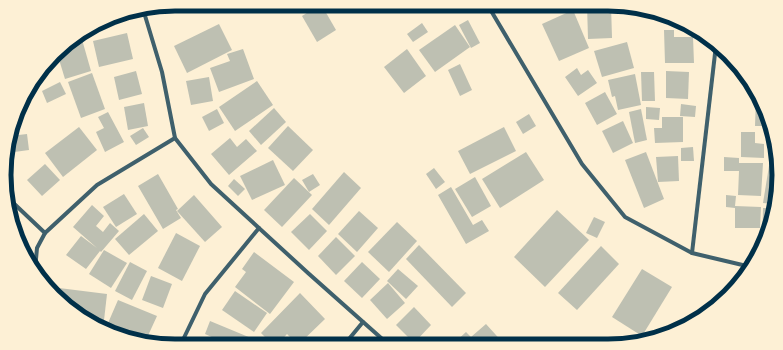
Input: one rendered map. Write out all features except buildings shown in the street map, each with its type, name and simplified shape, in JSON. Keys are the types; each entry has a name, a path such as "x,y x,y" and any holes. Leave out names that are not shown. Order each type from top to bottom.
{"street":[{"path":"491,11 582,164 626,217 692,253 744,265"},
{"path":"144,14 162,72 175,138 211,184 382,339"},
{"path":"692,253 715,51"},
{"path":"36,261 37,248 45,233 97,185 175,138"},
{"path":"13,203 45,233"},
{"path":"183,339 205,294 259,228"},
{"path":"349,339 363,322"}]}
